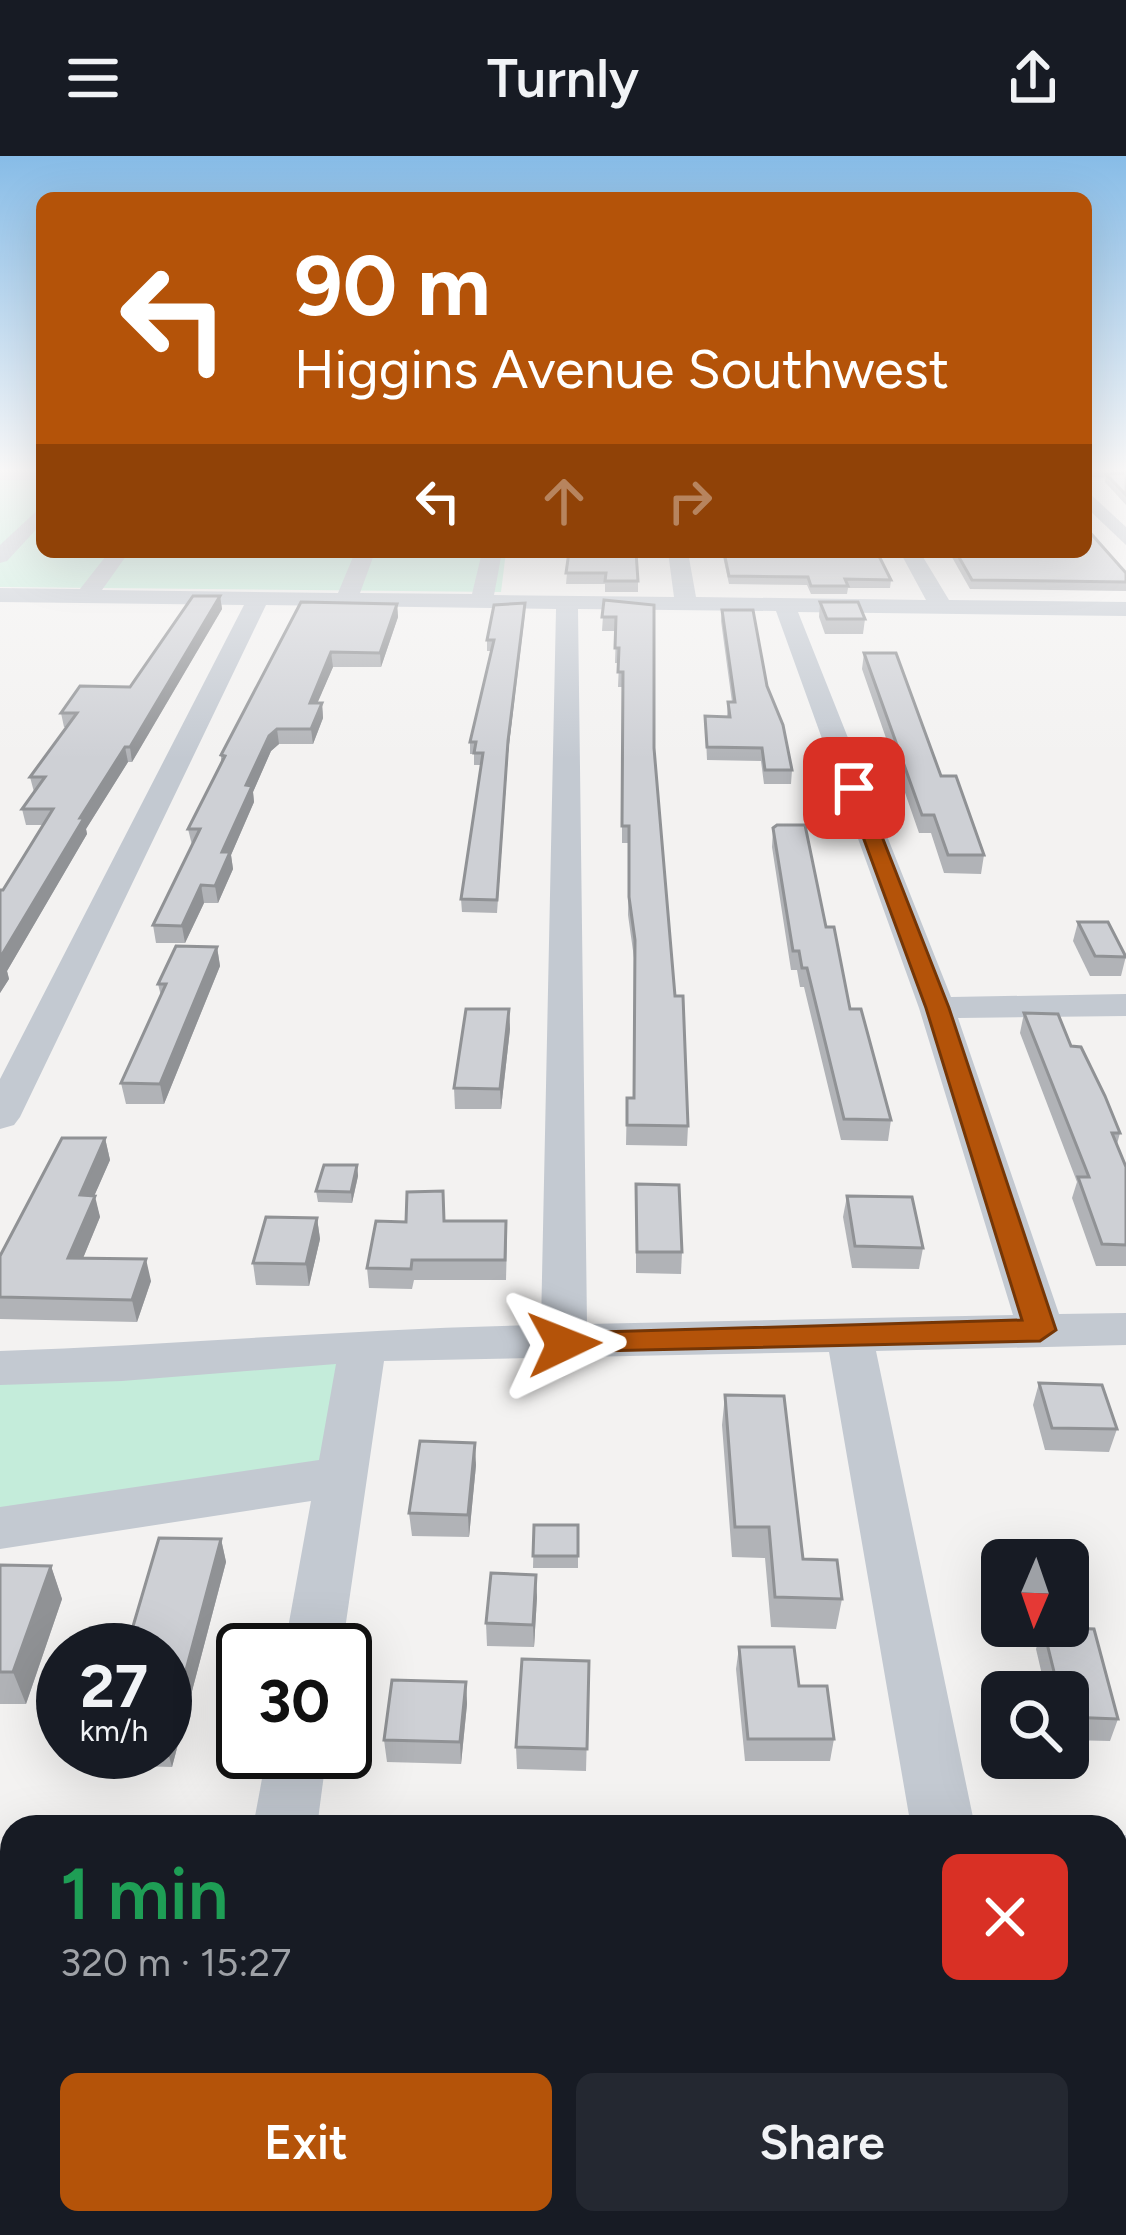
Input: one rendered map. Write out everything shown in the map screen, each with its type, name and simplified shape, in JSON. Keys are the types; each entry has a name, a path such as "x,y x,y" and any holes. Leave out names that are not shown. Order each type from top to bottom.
{"street":[{"path":"86,596 109,565"},
{"path":"347,598 359,565"},
{"path":"482,600 489,565"},
{"path":"680,565 686,603"},
{"path":"917,565 941,606"},
{"path":"0,595 1125,611"},
{"path":"0,1117 259,597"},
{"path":"564,1344 567,601"},
{"path":"784,604 937,1008 1040,1330"},
{"path":"937,1008 1126,1005"},
{"path":"0,1368 122,1364 363,1345 1126,1329"},
{"path":"850,1336 942,1815"},
{"path":"317,1623 363,1345"},
{"path":"0,1528 340,1477"},
{"path":"287,1815 293,1779"}],"green space":[{"path":"0,565 504,565 501,592 0,587"},
{"path":"363,1345 341,1477 0,1539 0,1359"}],"building":[{"path":"567,565 637,565 638,581 605,581 606,573 566,573"},
{"path":"727,565 884,565 891,580 845,579 848,586 811,586 808,577 729,576"},
{"path":"963,565 1119,565 1126,573 1126,582 972,580"},
{"path":"193,596 220,596 130,747 125,747 80,818 84,818 0,958 0,890 53,809 22,809 45,777 30,777 77,713 61,713 80,686 130,687"},
{"path":"604,600 654,605 654,748 675,996 683,996 688,1126 627,1125 627,1098 634,1098 635,940 629,897 629,826 622,826 623,672 618,672 616,617 602,617"},
{"path":"301,602 397,604 380,653 331,652 310,703 322,703 311,729 277,729 269,736 246,785 252,786 222,852 230,852 215,886 201,885 182,926 153,925 200,829 188,829 225,756 221,755"},
{"path":"820,602 858,602 865,619 827,619"},
{"path":"525,603 508,741 497,900 461,899 483,753 474,753 476,742 470,742 494,640 487,640 494,605"},
{"path":"722,610 753,610 767,686 783,725 792,770 765,770 762,748 707,747 705,716 730,717 728,702 735,702"},
{"path":"864,653 896,653 941,776 956,776 984,855 948,855 934,815 922,815"},
{"path":"805,825 826,927 834,927 850,1009 861,1009 891,1120 844,1119 807,968 802,968 799,951 793,951 773,828"},
{"path":"1078,922 1108,922 1126,957 1095,956"},
{"path":"176,946 217,947 160,1084 121,1083 166,984 158,984"},
{"path":"466,1009 509,1009 500,1089 454,1088"},
{"path":"1024,1013 1058,1014 1071,1046 1081,1047 1105,1096 1120,1133 1112,1133 1126,1167 1126,1245 1102,1244 1078,1177 1089,1177"},
{"path":"62,1138 105,1138 80,1195 95,1196 68,1258 146,1259 132,1300 0,1297 0,1256"},
{"path":"324,1165 357,1165 351,1192 316,1191"},
{"path":"636,1184 679,1185 682,1252 637,1252"},
{"path":"443,1191 444,1221 506,1221 505,1260 412,1260 411,1269 367,1268 376,1221 406,1222 407,1192"},
{"path":"847,1196 912,1197 923,1248 855,1246"},
{"path":"266,1217 317,1218 306,1264 253,1263"},
{"path":"1039,1383 1102,1385 1117,1429 1052,1428"},
{"path":"725,1395 784,1396 803,1559 837,1560 842,1599 775,1597 769,1527 735,1527"},
{"path":"420,1441 475,1443 468,1515 409,1513"},
{"path":"534,1525 578,1525 578,1556 533,1556"},
{"path":"159,1538 221,1539 192,1648 192,1623 134,1623"},
{"path":"0,1565 51,1566 13,1672 0,1672"},
{"path":"491,1573 536,1575 533,1625 486,1623"},
{"path":"1089,1629 1094,1629 1118,1719 1089,1718 1089,1671 1054,1671 1048,1647 1089,1647"},
{"path":"739,1647 794,1647 799,1686 827,1686 834,1739 748,1739"},
{"path":"522,1659 589,1661 587,1749 516,1747"},
{"path":"392,1680 466,1682 460,1742 384,1740"}],"route":[{"path":"564,1344 1040,1330 937,1008 854,788"}]}
